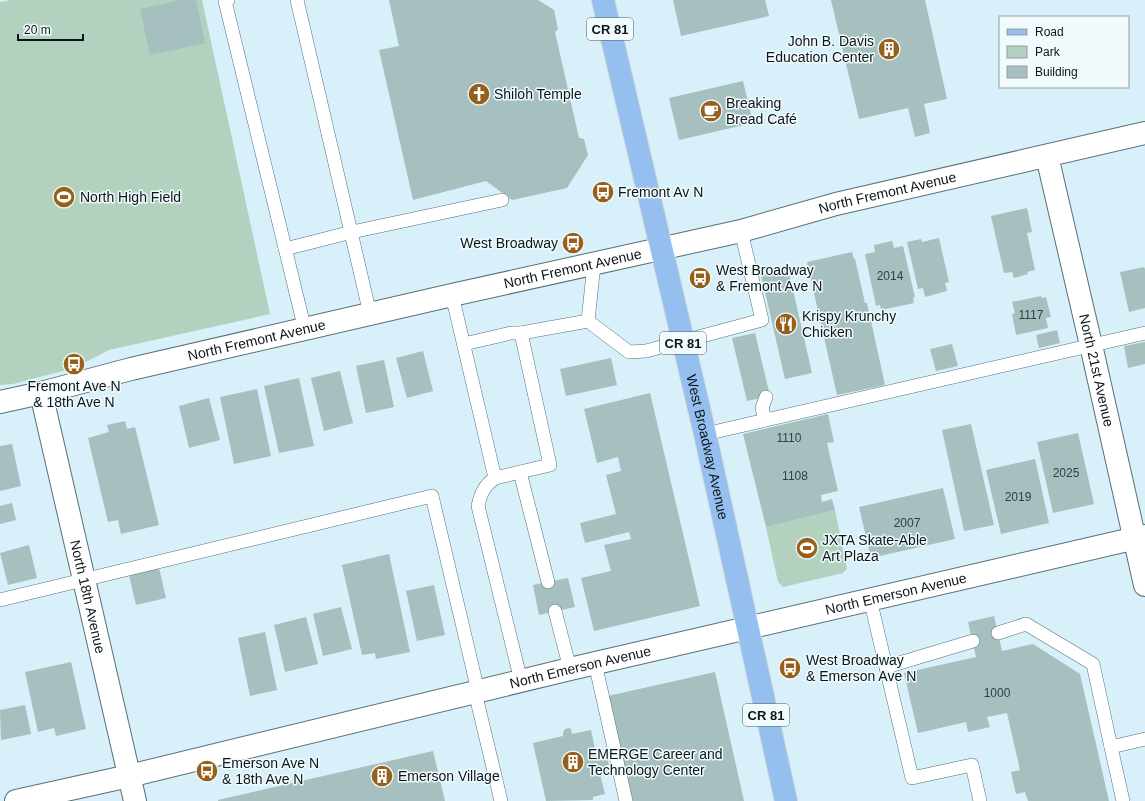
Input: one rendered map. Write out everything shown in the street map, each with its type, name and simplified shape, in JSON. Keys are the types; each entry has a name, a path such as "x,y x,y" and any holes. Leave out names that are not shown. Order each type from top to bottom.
{"main road":[{"name":"West Broadway Avenue","path":"603,0 705,434 786,801"}],"street":[{"name":"North Fremont Avenue","path":"0,402 41,393 131,369 452,295 741,231 836,204 1145,133"},
{"name":"North 21st Avenue","path":"1047,156 1091,345 1140,538 1145,585"},
{"name":"North 18th Avenue","path":"41,393 135,801"},
{"name":"North Emerson Avenue","path":"16,801 129,776 594,663 1140,538"}],"lane":[{"path":"228,0 225,1 305,330"},
{"path":"297,0 370,314"},
{"path":"285,249 352,232 502,200"},
{"path":"464,344 511,333 521,333 588,321 629,352 646,351 741,324 762,320 741,231"},
{"path":"588,321 594,264"},
{"path":"452,295 495,478"},
{"path":"741,324 744,335"},
{"path":"521,333 550,465 495,478 486,484 478,506 521,681"},
{"path":"705,434 761,406 1091,345 1145,333"},
{"path":"520,472 548,582"},
{"path":"0,600 85,581 432,496 501,801"},
{"path":"870,599 912,778 972,765 980,801"},
{"path":"555,612 570,669"},
{"path":"998,633 1026,624 1093,664 1123,801"},
{"path":"886,666 973,640"},
{"path":"594,663 626,801"},
{"path":"1111,747 1145,738"}],"green space":[{"path":"11,0 202,0 270,314 109,350 74,368 13,384 0,385 0,2"},
{"name":"JXTA Skate-Able Art Plaza","path":"835,510 847,569 843,573 783,587 778,582 766,527"}],"building":[{"path":"181,0 196,0 205,43 150,55 140,9"},
{"name":"Shiloh Temple","path":"389,0 538,0 554,10 558,29 555,32 579,138 584,139 588,155 567,188 512,200 486,181 413,200 379,50 399,46"},
{"name":"John B. Davis Education Center","path":"673,0 765,0 769,16 681,36"},
{"name":"John B. Davis Education Center","path":"831,0 925,0 947,99 924,104 930,133 915,137 908,108 859,119"},
{"name":"Breaking Bread Café","path":"743,81 753,123 679,140 669,98"},
{"path":"1027,208 1032,232 1027,233 1035,270 1027,272 1028,274 1014,278 1012,272 1004,273 991,216"},
{"path":"939,238 949,282 945,283 947,291 925,297 923,288 918,289 907,242 921,239 922,242"},
{"path":"892,241 894,248 903,246 915,297 913,298 914,303 881,310 880,305 876,306 865,254 875,252 874,245"},
{"path":"852,252 865,303 867,303 885,385 837,395 807,262"},
{"path":"1144,267 1145,308 1129,312 1120,272"},
{"name":"Krispy Krunchy Chicken","path":"788,268 812,373 785,379 761,275"},
{"path":"1041,296 1042,298 1046,297 1051,317 1046,318 1048,328 1016,335 1012,314 1015,313 1012,302"},
{"path":"1057,330 1060,343 1039,348 1036,335"},
{"path":"755,333 770,396 747,401 732,338"},
{"path":"1145,342 1145,364 1128,368 1124,346"},
{"path":"952,344 958,366 936,371 930,349"},
{"path":"423,351 433,391 407,398 396,358"},
{"path":"611,358 617,385 566,396 560,369"},
{"path":"384,360 394,407 366,413 356,366"},
{"path":"340,371 353,423 324,431 311,378"},
{"path":"299,378 314,446 279,453 264,386"},
{"path":"257,389 271,456 234,464 220,397"},
{"path":"650,393 700,606 594,631 581,578 611,571 604,545 631,539 629,532 585,543 580,523 616,514 606,475 621,471 618,457 597,463 584,409"},
{"path":"209,398 220,440 189,448 179,406"},
{"path":"828,414 834,442 827,443 838,491 821,495 822,502 832,499 835,510 766,527 743,434"},
{"path":"125,421 127,429 135,427 159,525 121,534 118,520 108,522 88,438 109,432 107,425"},
{"path":"971,424 994,525 964,531 942,430"},
{"path":"1078,433 1094,504 1053,513 1037,442"},
{"path":"12,444 21,486 0,491 0,446"},
{"path":"1035,459 1049,523 1001,534 986,470"},
{"path":"943,488 955,539 871,558 859,507"},
{"path":"12,503 16,520 0,524 0,506"},
{"path":"29,545 37,578 8,585 0,553"},
{"path":"389,554 410,652 376,659 375,653 362,655 342,565"},
{"path":"159,568 166,598 136,605 129,575"},
{"path":"568,578 575,607 539,615 533,585"},
{"path":"434,585 445,635 417,641 406,591"},
{"path":"341,607 352,649 323,656 313,614"},
{"path":"994,616 1002,651 1033,644 1080,674 1109,801 1028,801 1025,792 1016,794 1011,772 1020,770 1007,713 987,717 990,727 968,732 966,722 918,733 904,673 976,657 968,622"},
{"path":"306,617 318,664 285,672 274,625"},
{"path":"265,632 277,690 250,696 238,638"},
{"path":"71,662 86,729 56,736 54,728 38,732 25,672"},
{"path":"715,672 744,801 632,801 608,696"},
{"path":"25,705 31,734 1,740 0,710"},
{"name":"EMERGE Career and Technology Center","path":"565,729 571,729 572,734 591,730 597,758 607,756 609,765 605,766 607,773 600,774 605,794 593,797 593,800 546,801 533,743 563,736"},
{"name":"Emerson Village","path":"433,751 445,801 218,801 218,800"}],"place":[{"name":"John B. Davis Education Center","path":"889,49"},
{"name":"Shiloh Temple","path":"479,94"},
{"name":"Breaking Bread Café","path":"711,111"},
{"name":"Fremont Av N","path":"603,192"},
{"name":"North High Field","path":"64,197"},
{"name":"West Broadway","path":"573,243"},
{"name":"West Broadway & Fremont Ave N","path":"700,278"},
{"name":"Krispy Krunchy Chicken","path":"786,324"},
{"name":"Fremont Ave N & 18th Ave N","path":"74,364"},
{"name":"JXTA Skate-Able Art Plaza","path":"807,548"},
{"name":"West Broadway & Emerson Ave N","path":"790,668"},
{"name":"EMERGE Career and Technology Center","path":"573,762"},
{"name":"Emerson Ave N & 18th Ave N","path":"207,771"},
{"name":"Emerson Village","path":"382,776"}]}
